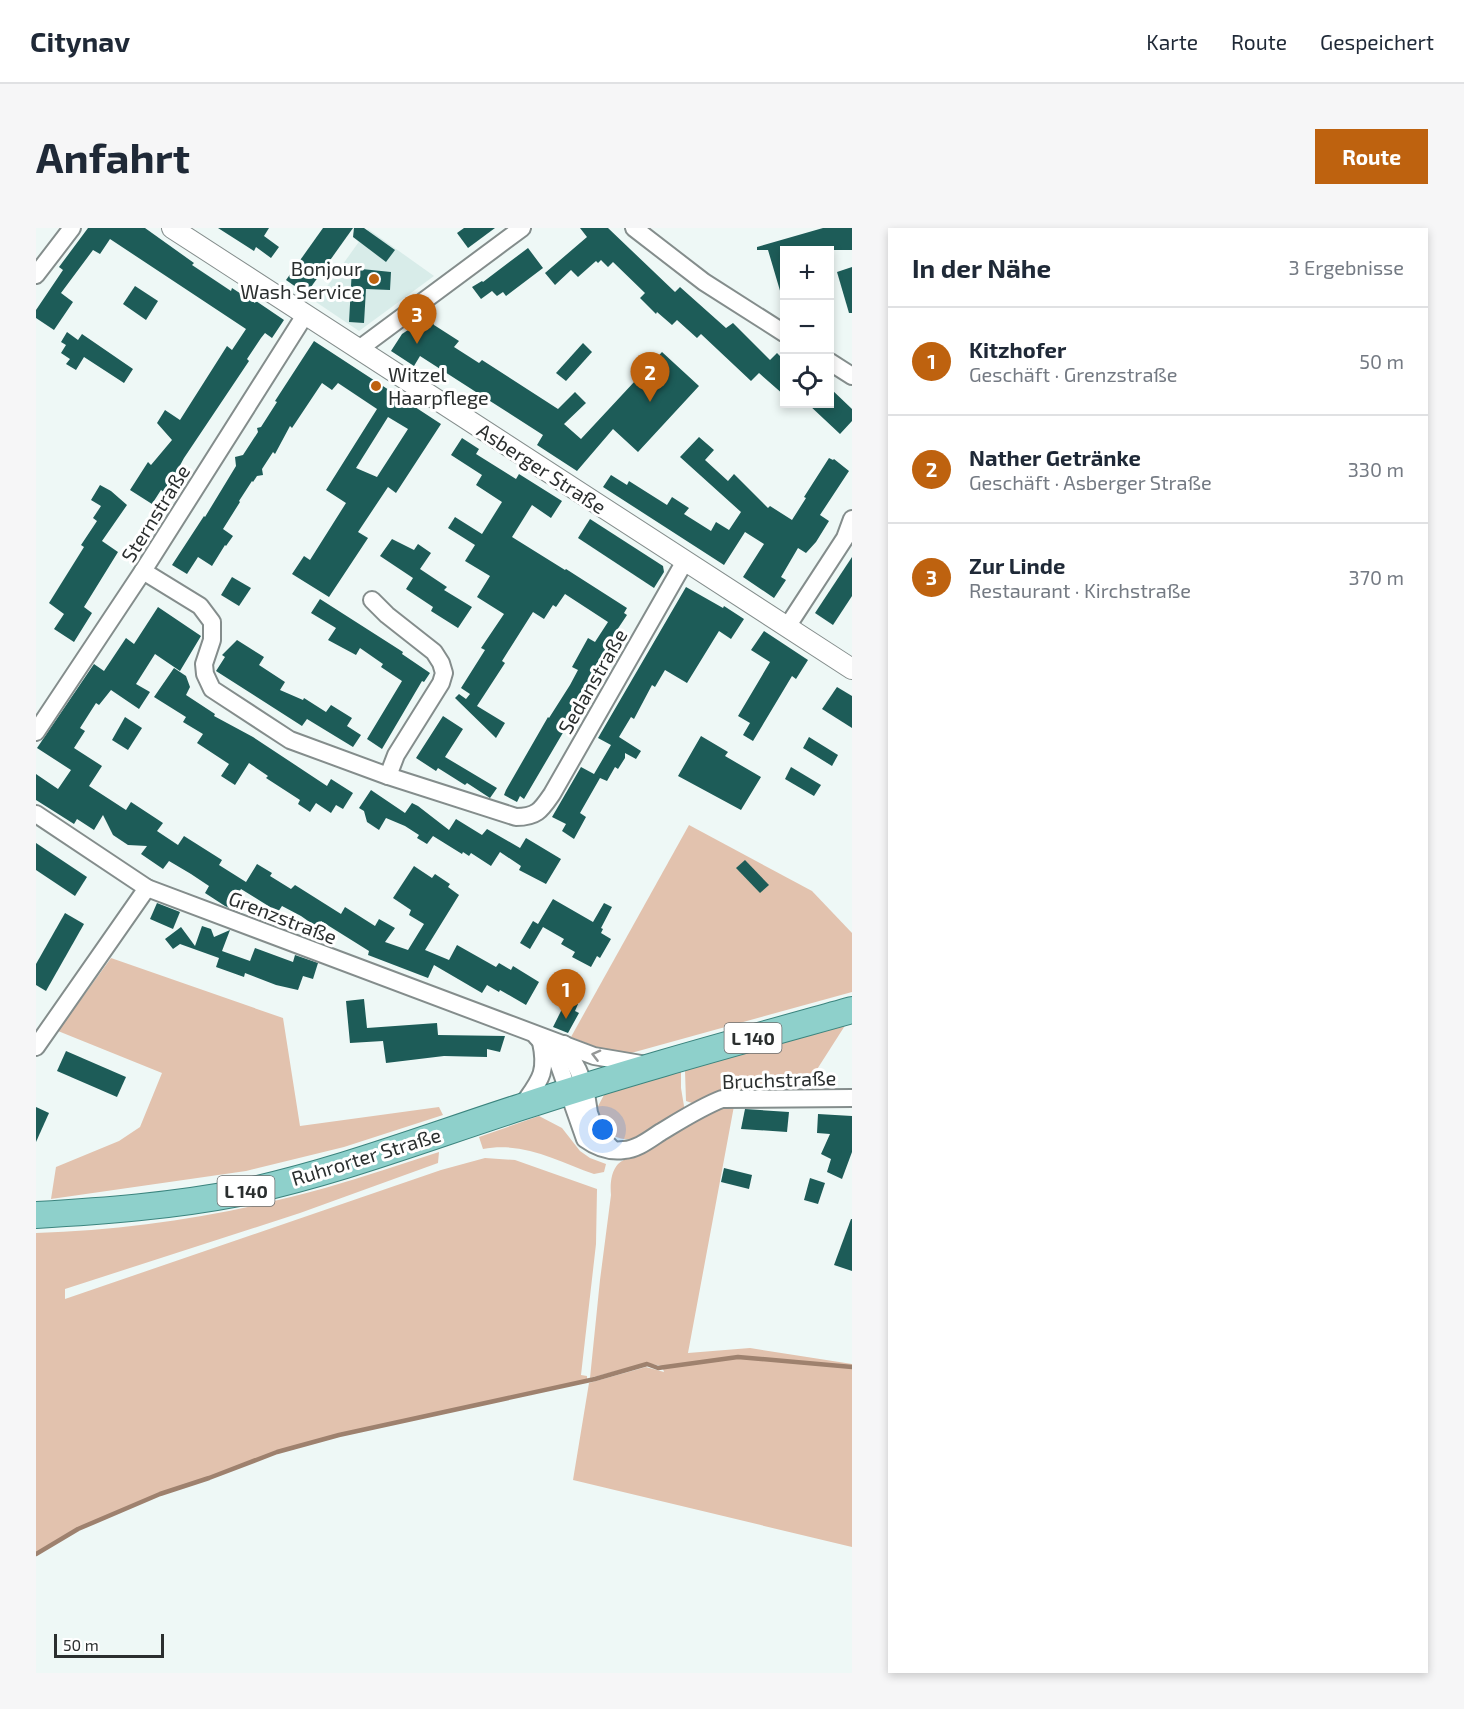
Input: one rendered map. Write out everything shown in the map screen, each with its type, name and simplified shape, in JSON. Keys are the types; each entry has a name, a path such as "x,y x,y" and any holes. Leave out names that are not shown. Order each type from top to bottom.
{"main road":[{"name":"L 140","path":"577,1090 852,1010"},
{"name":"Ruhrorter Straße","path":"36,1215 132,1209 239,1192 360,1161 522,1106 577,1090"}],"street":[{"path":"36,275 72,228"},
{"name":"Asberger Straße","path":"172,228 852,669"},
{"path":"359,350 522,228"},
{"path":"634,228 704,282 780,330"},
{"name":"Sternstraße","path":"36,732 143,571 305,315"},
{"path":"834,365 852,376"},
{"path":"787,627 845,538 852,519"},
{"name":"Sedanstraße","path":"387,776 516,818 529,817 541,810 685,561"},
{"path":"143,571 200,606 212,622 212,640 204,664 205,674 212,689 290,740 387,776 396,755 441,683 444,673 434,652 387,615 372,600"},
{"name":"Grenzstraße","path":"36,814 147,888 536,1036 594,1056 654,1066"},
{"path":"36,1047 147,888"},
{"path":"536,1036 554,1055 577,1090"},
{"path":"522,1106 542,1077 545,1059 536,1036"},
{"path":"564,1044 578,1070 577,1090"},
{"name":"Bruchstraße","path":"577,1090 596,1132 612,1150 625,1150 638,1146 705,1106 722,1099 852,1098"}],"shaded area":[{"path":"368,229 434,276 359,331 316,302"},
{"path":"689,825 812,891 852,933 852,992 624,1055 571,1037"},
{"path":"111,958 283,1018 300,1126 439,1107 443,1115 344,1147 246,1171 51,1199 56,1167 119,1141 140,1127 162,1073 58,1031"},
{"path":"846,1024 807,1085 720,1091 692,1103 686,1101 685,1071 691,1067"},
{"path":"681,1069 685,1112 647,1134 635,1138 624,1139 613,1135 604,1126 596,1110 605,1093"},
{"path":"734,1106 688,1353 750,1348 852,1364 852,1547 573,1480 589,1383 646,1367 664,1372 662,1366 646,1363 590,1378 614,1171 618,1164 627,1158 644,1152 699,1118"},
{"path":"539,1116 562,1128 580,1151 606,1164 604,1172 594,1174 526,1150 497,1147 483,1149 479,1137"},
{"path":"439,1152 438,1163 300,1213 65,1289 65,1299 441,1170 485,1158 515,1160 597,1189 596,1244 581,1375 587,1376 587,1380 339,1435 277,1452 160,1494 78,1529 36,1554 36,1233 146,1224 254,1206 325,1188"}],"building":[{"path":"88,228 145,228 194,263 192,265 231,291 232,288 255,303 256,301 284,320 272,338 265,333 261,338 247,359 249,361 184,458 165,493 161,490 152,504 130,490 148,462 151,465 172,440 157,423 165,410 180,420 227,346 232,350 246,329 110,239 100,254 93,250 61,293 73,302 54,330 36,318 36,310 63,270 59,267"},
{"path":"218,228 269,228 264,236 279,247 271,258 256,247 254,251"},
{"path":"323,228 353,228 306,294 286,280"},
{"path":"354,228 364,228 395,250 386,262 353,237"},
{"path":"464,228 495,228 468,248 457,233"},
{"path":"580,228 608,228 675,292 680,287 726,328 733,323 770,360 777,353 780,356 780,391 759,373 751,381 701,334 697,338 677,320 672,325 657,312 656,314 640,298 645,293 613,262 608,267 601,260 598,263 596,261 578,277 571,270 555,285 545,273 587,237"},
{"path":"823,228 852,228 852,250 834,250 834,246 780,246 780,291 768,250 757,250 757,247"},
{"path":"528,248 543,268 506,296 503,292 497,296 492,291 481,299 472,287 483,282"},
{"path":"852,267 852,313 849,313 837,272"},
{"path":"352,268 391,272 390,290 366,289 364,323 349,322"},
{"path":"135,286 158,301 146,320 123,304"},
{"path":"429,316 434,325 459,341 454,347 479,363 482,360 558,409 575,392 586,403 564,424 581,439 662,352 699,386 638,452 613,429 577,471 537,445 543,435 420,356 414,366 391,351 402,334"},
{"path":"67,332 78,340 82,334 133,369 124,383 84,357 76,370 66,364 70,359 61,353 66,345 61,342"},
{"path":"314,341 441,424 396,493 388,487 358,532 368,538 329,597 292,574 304,556 310,560 346,503 326,490 377,409 338,383 332,390 322,383 292,428 290,426 275,454 273,452 262,469 263,475 257,476 252,481 223,529 233,536 212,566 198,557 187,574 172,565 236,466 235,457 243,455 258,432 257,428 261,427 277,402 275,401","holes":["388,417 408,429 377,477 356,468"]},
{"path":"583,343 592,352 566,381 556,373"},
{"path":"834,392 852,409 852,421 840,434 812,408 834,408"},
{"path":"699,437 714,450 705,460 728,481 734,474 768,508 770,506 792,520 829,458 834,459 849,471 820,515 829,521 806,553 798,548 781,577 786,580 774,598 743,577 764,544 745,532 724,565 603,487 611,475 627,485 629,481 667,505 672,497 689,508 684,514 711,531 716,522 729,530 741,512 680,457"},
{"path":"462,438 479,449 476,454 516,479 519,474 562,501 551,518 532,505 512,537 627,608 624,613 627,615 605,648 611,651 524,799 520,796 517,802 504,795 506,790 548,717 570,685 578,670 572,667 588,638 595,642 608,622 565,594 556,607 553,605 544,619 533,612 502,661 505,663 477,706 505,723 496,738 455,698 459,694 466,699 470,694 461,688 485,650 481,648 504,614 477,597 490,576 465,561 475,545 448,528 455,517 482,534 502,502 476,485 482,475 451,455"},
{"path":"100,485 127,505 102,541 118,552 84,607 92,613 74,642 54,629 64,614 49,603 84,547 81,545 97,521 93,518 101,506 91,500"},
{"path":"590,519 663,566 664,572 654,588 578,538"},
{"path":"392,539 414,550 418,544 431,553 420,569 447,587 444,590 472,607 458,628 431,611 433,607 406,589 413,578 380,556"},
{"path":"852,557 852,596 833,625 815,613"},
{"path":"232,577 251,588 239,606 221,595"},
{"path":"686,587 744,619 731,639 719,631 687,683 665,670 655,687 652,685 634,719 631,717 619,737 641,751 636,759 625,753 625,758 618,769 615,767 607,781 600,778 580,813 586,817 574,839 562,831 566,824 552,817 581,767 594,774 611,745 598,738"},
{"path":"320,599 403,652 402,654 430,673 424,682 422,681 382,749 367,739 402,681 381,667 383,664 360,648 356,655 328,640 336,628 311,613"},
{"path":"158,607 201,636 180,671 155,654 136,684 150,692 139,709 111,690 99,705 96,703 80,728 85,731 74,748 102,766 89,786 126,810 131,802 163,823 157,831 178,845 184,836 222,860 219,865 246,882 257,864 272,873 270,876 291,889 295,885 341,914 345,907 375,926 379,919 395,928 385,942 408,950 424,924 409,915 411,910 393,898 414,866 432,878 435,874 450,884 448,887 459,895 425,950 449,960 457,945 496,967 499,963 511,970 513,966 539,982 526,1005 487,985 482,993 434,965 428,978 368,955 369,951 321,921 314,932 311,923 301,916 282,906 278,912 241,889 229,908 205,893 209,886 191,874 169,861 163,869 141,854 147,846 128,845 113,835 103,815 94,830 77,819 74,824 36,800 36,774 58,789 71,770 37,748 94,664 104,671 126,638 134,644"},
{"path":"764,631 808,660 796,679 792,676 753,741 743,735 750,723 738,716 770,662 751,650"},
{"path":"237,640 264,657 259,665 285,682 280,690 303,700 304,698 326,712 331,705 352,718 347,726 361,735 353,747 307,719 302,726 216,671 225,657 222,655"},
{"path":"174,668 186,676 190,687 186,695 215,714 214,716 253,737 327,786 331,779 353,793 343,809 336,805 331,813 316,803 310,812 298,804 300,800 266,778 268,776 249,763 235,785 221,776 229,764 197,743 203,734 183,722 186,717 154,697"},
{"path":"837,687 852,696 852,728 822,709"},
{"path":"443,716 463,729 445,757 497,788 490,798 467,783 465,785 438,768 436,771 416,758"},
{"path":"125,717 142,728 128,750 112,740"},
{"path":"701,736 728,752 725,756 761,777 741,810 678,776"},
{"path":"809,737 838,755 832,766 803,748"},
{"path":"791,767 821,785 814,796 785,779"},
{"path":"371,790 405,813 412,803 418,806 449,830 456,819 482,835 487,829 520,848 526,838 561,859 546,884 519,870 521,866 500,852 491,866 471,853 469,856 463,852 462,854 433,836 427,844 417,838 419,835 405,826 386,818 379,830 367,822 364,811 359,808"},
{"path":"36,843 87,877 75,896 36,870"},
{"path":"745,860 769,885 760,893 736,868"},
{"path":"553,899 593,922 604,903 612,907 601,928 603,929 601,933 611,939 600,958 597,956 591,967 572,957 575,952 561,944 564,939 543,927 530,949 520,943 533,921 538,924"},
{"path":"157,903 180,912 173,929 150,919"},
{"path":"65,913 84,924 46,991 36,985 36,964"},
{"path":"202,926 211,929 214,937 230,930 222,951 250,961 255,948 293,962 295,955 318,963 313,979 303,976 298,990 276,985 245,973 244,977 216,967 219,958 180,944 173,949 165,939 181,927 195,946"},
{"path":"364,999 367,1028 437,1023 438,1035 505,1036 500,1052 487,1049 487,1057 444,1056 386,1063 383,1041 350,1043 346,1001"},
{"path":"567,999 578,1004 575,1011 579,1013 568,1033 553,1027"},
{"path":"66,1051 126,1077 117,1097 57,1071"},
{"path":"36,1107 49,1113 36,1142"},
{"path":"745,1109 789,1112 787,1132 741,1129"},
{"path":"818,1114 852,1116 852,1152 842,1179 827,1172 831,1159 821,1154 830,1134 817,1133"},
{"path":"724,1168 752,1175 749,1189 721,1182"},
{"path":"810,1178 825,1183 818,1204 804,1200"},
{"path":"852,1219 852,1271 834,1265"}],"waterway":[{"path":"36,1554 78,1529 160,1494 277,1452 339,1435 595,1379 647,1364 658,1368 738,1357 852,1367"}],"place":[{"name":"Bonjour Wash Service","path":"374,279"},
{"name":"Zur Linde","path":"417,344"},
{"name":"Witzel Haarpflege","path":"376,386"},
{"name":"Nather Getränke","path":"650,402"},
{"name":"Kitzhofer","path":"566,1019"}]}
